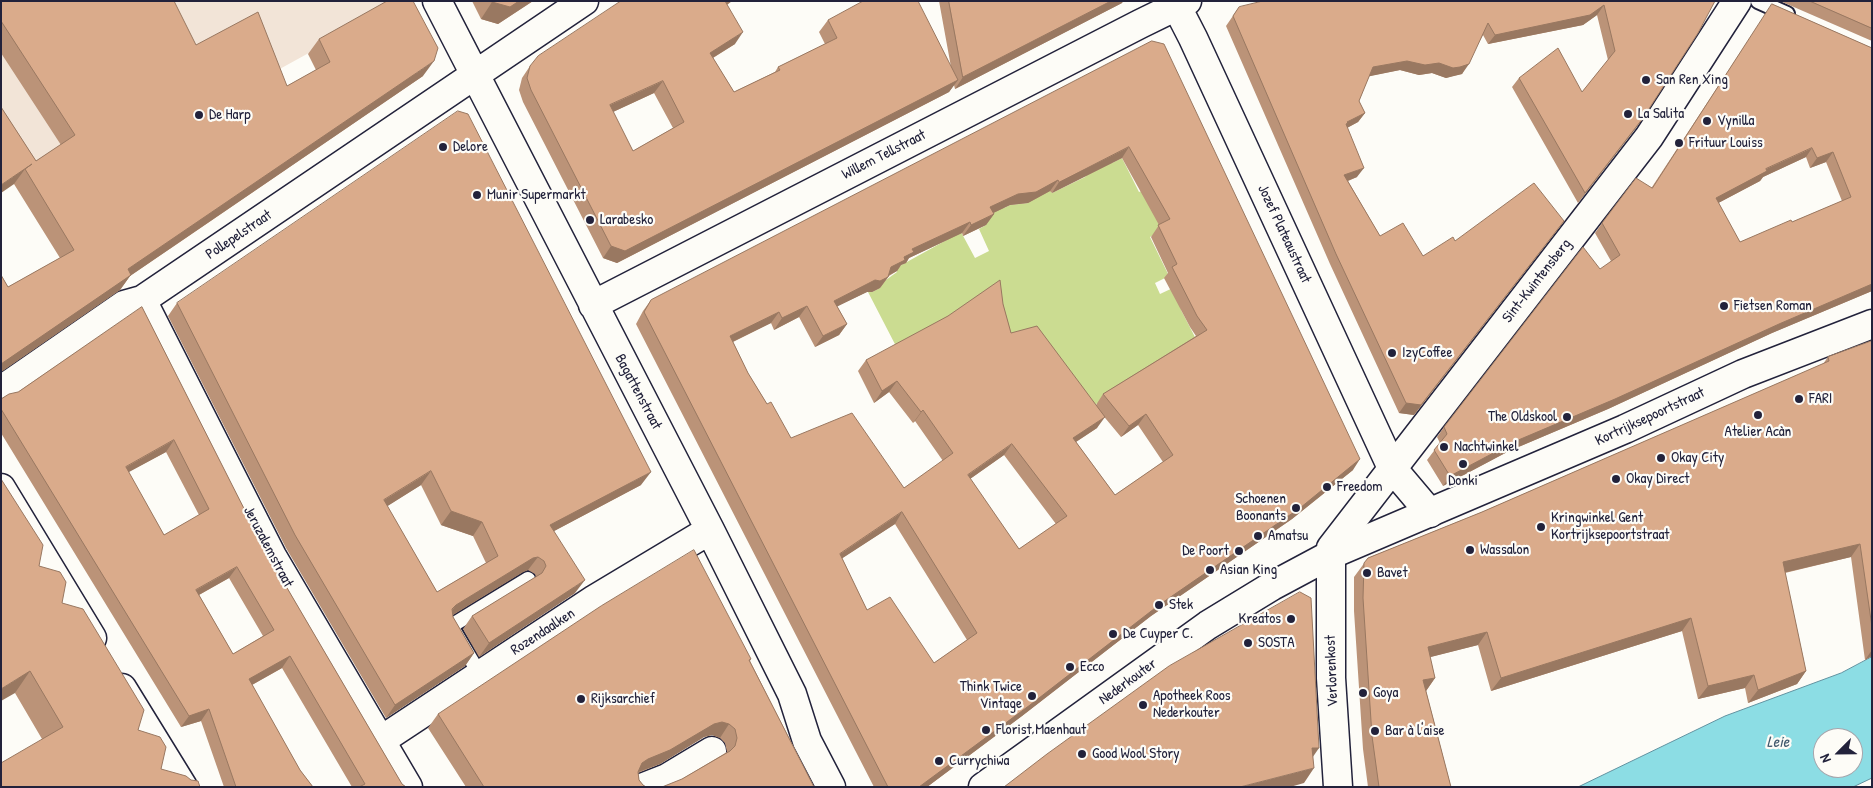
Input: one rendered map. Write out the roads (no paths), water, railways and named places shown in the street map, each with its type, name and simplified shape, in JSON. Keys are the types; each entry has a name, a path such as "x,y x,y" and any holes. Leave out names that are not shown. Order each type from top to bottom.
{"street":[{"name":"Bagattenstraat","path":"437,1 710,530 792,694 807,741 831,787"},
{"name":"Pollepelstraat","path":"1,390 124,305 142,300 584,1"},
{"name":"Sint-Kwintensberg","path":"1330,556 1331,548 1649,137 1737,1"},
{"name":"Jozef Plateaustraat","path":"1179,3 1392,468"},
{"name":"Willem Tellstraat","path":"593,305 1179,3"},
{"name":"Jeruzalemstraat","path":"142,300 272,556 408,787"},
{"name":"Kortrijksepoortstraat","path":"1330,556 1625,429 1743,374 1872,324"},
{"path":"1392,468 1430,513"},
{"path":"1,488 183,787"},
{"name":"Rozendaalken","path":"380,740 594,599 710,530"},
{"name":"Nederkouter","path":"983,787 1201,630 1272,586 1330,556"},
{"name":"Verlorenkost","path":"1330,556 1331,678 1338,787"},
{"path":"644,787 667,778 712,751"}],"lane":[{"path":"1758,1 1802,20"},
{"path":"479,673 451,626 528,580"}],"water":[{"name":"Leie","path":"1872,657 1872,778 1853,787 1578,787 1725,716 1841,673"}],"place":[{"name":"San Ren Xing","path":"1646,80"},
{"name":"La Salita","path":"1628,114"},
{"name":"De Harp","path":"199,115"},
{"name":"Vynilla","path":"1707,121"},
{"name":"Frituur Louiss","path":"1679,143"},
{"name":"Delore","path":"443,147"},
{"name":"Munir Supermarkt","path":"477,195"},
{"name":"Larabesko","path":"590,220"},
{"name":"Fietsen Roman","path":"1724,306"},
{"name":"IzyCoffee","path":"1392,353"},
{"name":"FARI","path":"1799,399"},
{"name":"Atelier Acàn","path":"1758,415"},
{"name":"The Oldskool","path":"1567,417"},
{"name":"Nachtwinkel","path":"1444,447"},
{"name":"Okay City","path":"1661,458"},
{"name":"Donki","path":"1463,464"},
{"name":"Okay Direct","path":"1616,479"},
{"name":"Freedom","path":"1327,487"},
{"name":"Schoenen Boonants","path":"1296,508"},
{"name":"Kringwinkel Gent Kortrijksepoortstraat","path":"1541,527"},
{"name":"Amatsu","path":"1258,536"},
{"name":"Wassalon","path":"1470,550"},
{"name":"De Poort","path":"1239,551"},
{"name":"Asian King","path":"1210,570"},
{"name":"Bavet","path":"1367,573"},
{"name":"Stek","path":"1159,605"},
{"name":"Kreatos","path":"1291,619"},
{"name":"De Cuyper C.","path":"1113,634"},
{"name":"SOSTA","path":"1248,643"},
{"name":"Ecco","path":"1070,667"},
{"name":"Goya","path":"1363,693"},
{"name":"Think Twice Vintage","path":"1032,696"},
{"name":"Rijksarchief","path":"581,699"},
{"name":"Apotheek Roos Nederkouter","path":"1143,705"},
{"name":"Florist Maenhaut","path":"986,730"},
{"name":"Bar à l'aise","path":"1375,731"},
{"name":"Good Wool Story","path":"1082,754"},
{"name":"Currychiwa","path":"939,761"}]}
